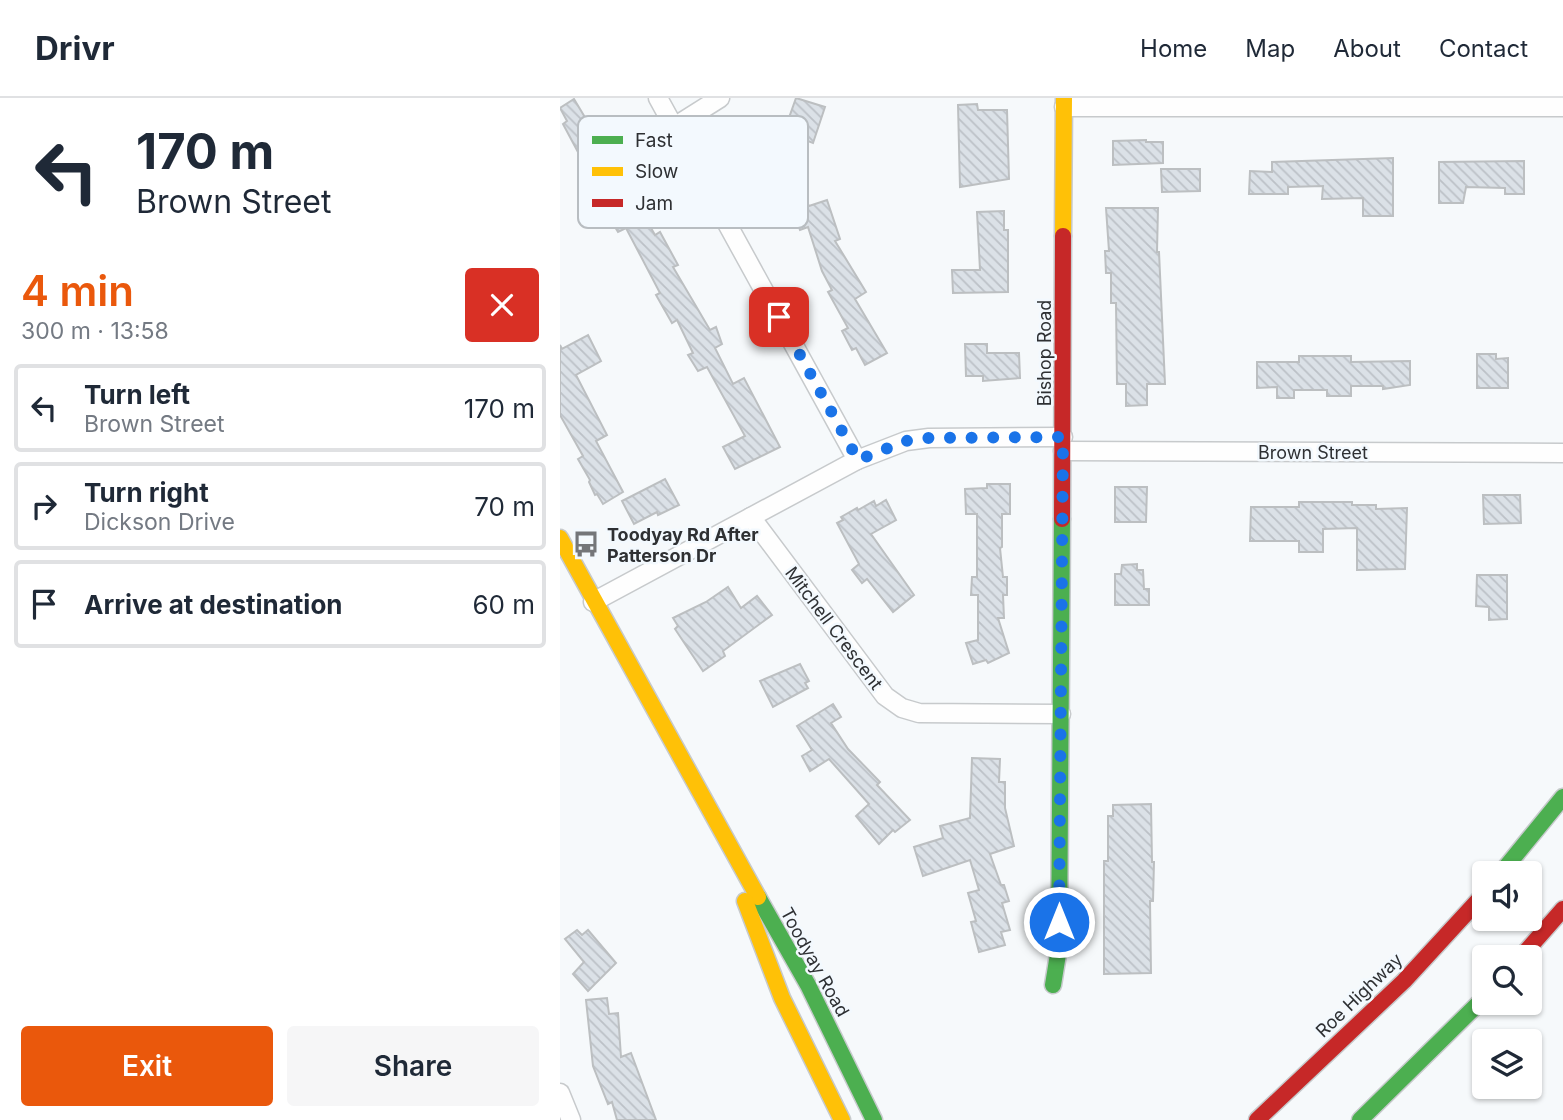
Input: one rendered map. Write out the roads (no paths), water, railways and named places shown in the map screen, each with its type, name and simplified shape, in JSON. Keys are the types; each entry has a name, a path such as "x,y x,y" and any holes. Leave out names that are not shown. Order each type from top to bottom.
{"main road":[{"name":"Bishop Road","path":"1053,985 1059,948 1064,103"},
{"name":"Toodyay Road","path":"560,538 716,825 808,985 874,1120"},
{"path":"1511,861 1563,797"},
{"name":"Toodyay Road","path":"716,825 782,998 842,1120"},
{"name":"Roe Highway","path":"1257,1120 1404,981 1472,907"},
{"path":"1532,945 1563,909"},
{"path":"1360,1120 1472,1011"}],"street":[{"path":"658,98 668,116"},
{"path":"691,116 720,98"},
{"path":"1064,103 1563,107"},
{"path":"730,228 858,460"},
{"name":"Brown Street","path":"593,601 858,460 906,441 929,438 1063,444 1563,453"},
{"name":"Mitchell Crescent","path":"751,517 886,696 902,708 939,715 1061,715"},
{"path":"560,1093 571,1120"}],"place":[{"name":"Toodyay Rd After Patterson Dr","path":"586,544"}]}
